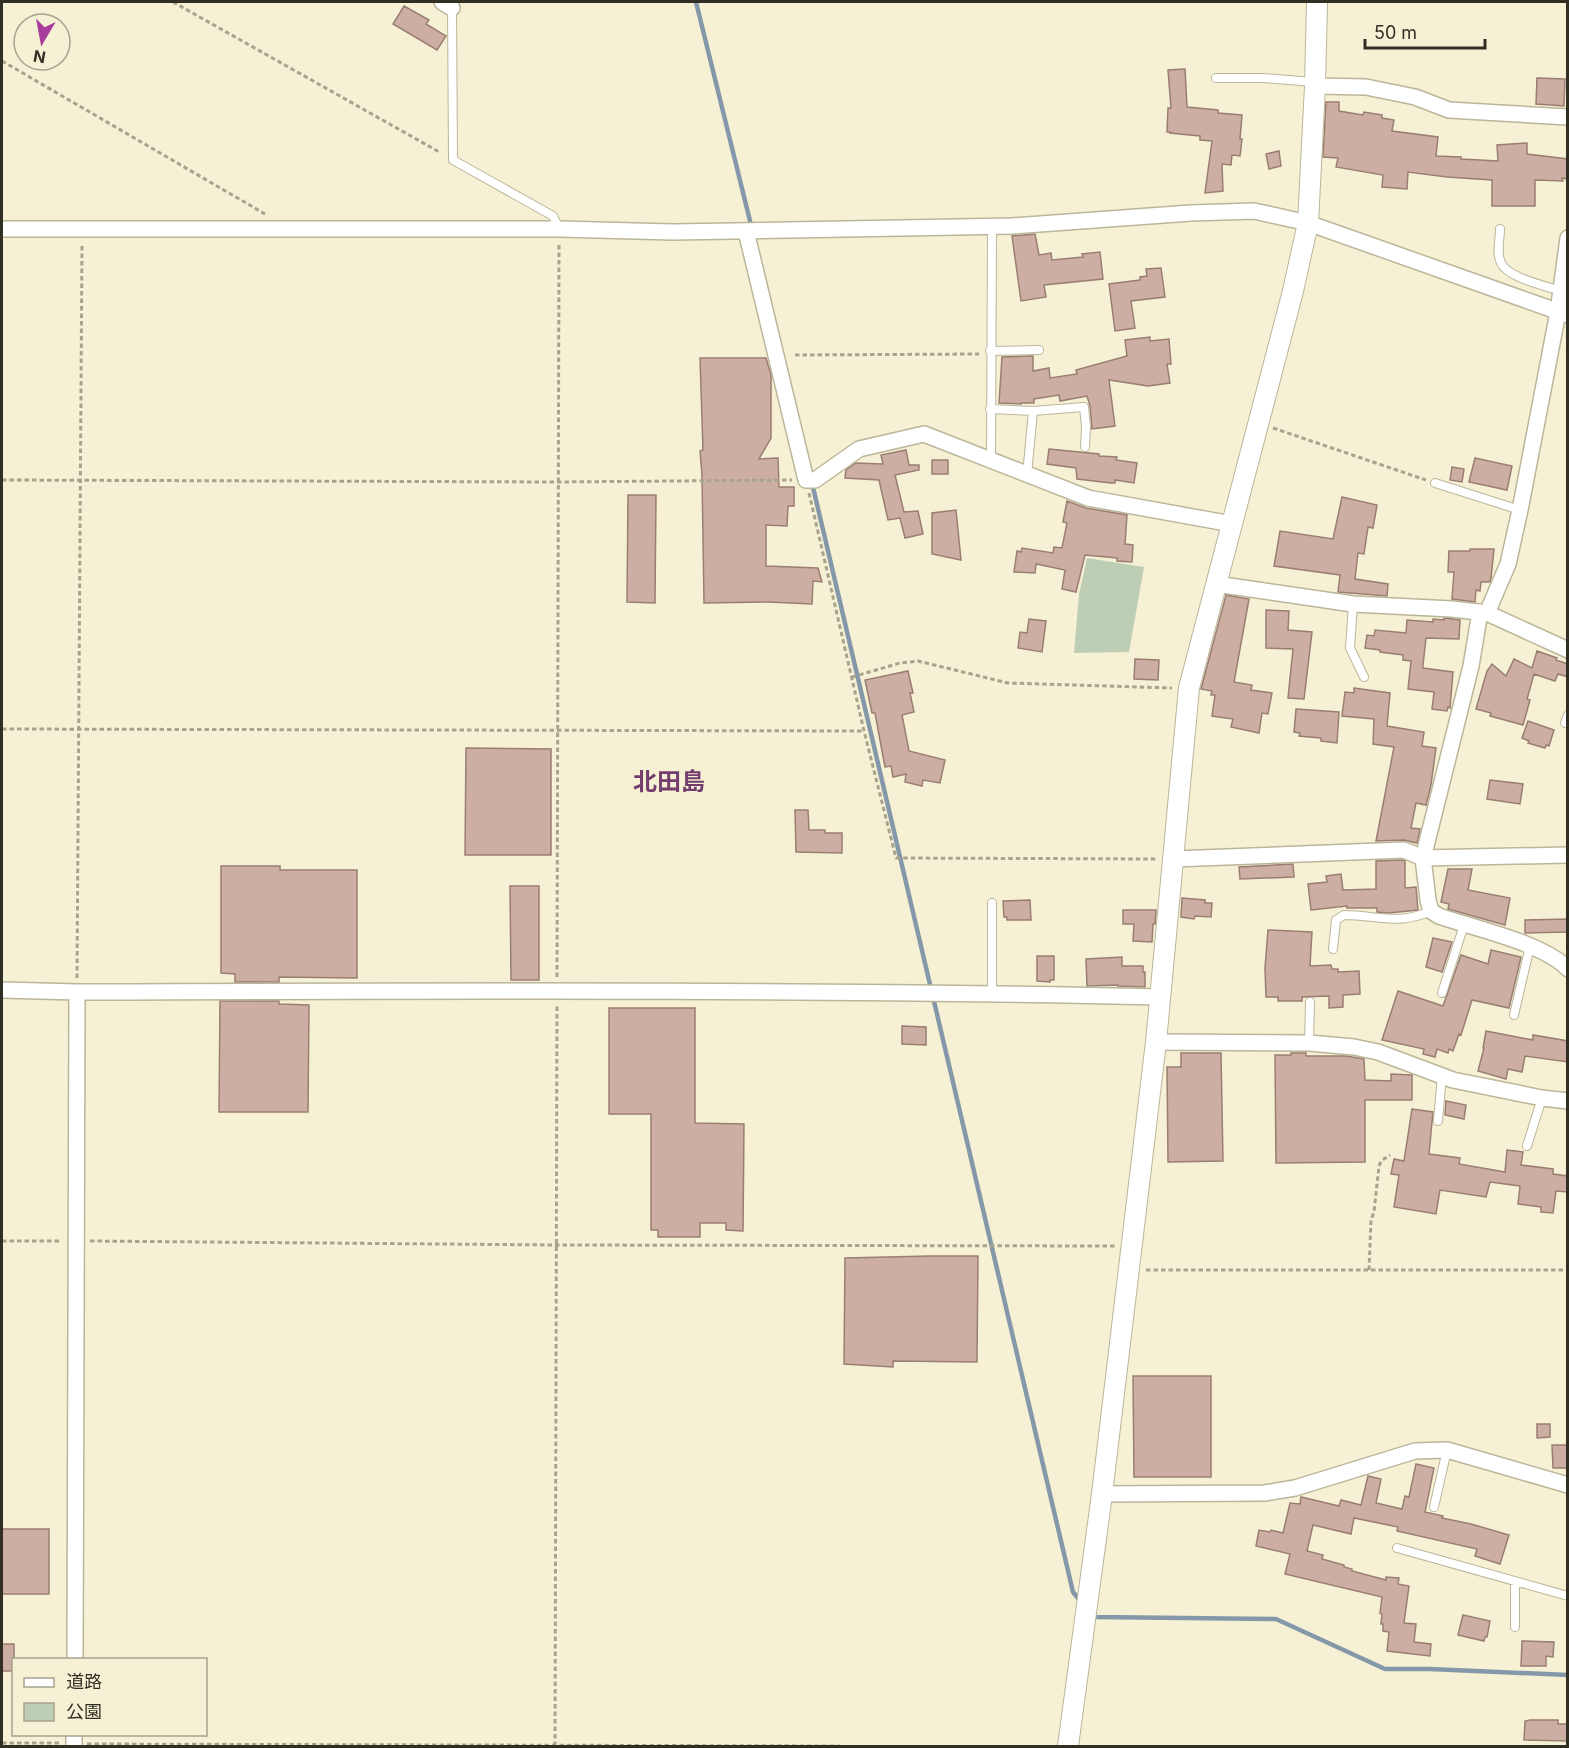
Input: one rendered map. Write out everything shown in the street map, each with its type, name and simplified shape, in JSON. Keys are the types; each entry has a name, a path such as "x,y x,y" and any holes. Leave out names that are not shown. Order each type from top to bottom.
{"street":[{"path":"1068,1746 1102,1494 1156,1042 1189,688 1293,291 1308,223 1317,2"},
{"path":"1315,84 1374,88 1416,97 1449,110 1568,117"},
{"path":"2,229 746,231 992,226 1254,211 1308,223 1563,313"},
{"path":"746,231 806,480 815,480 859,449 924,434 1088,498 1232,524"},
{"path":"1568,238 1561,291 1563,313 1508,564 1484,612 1423,858 1431,911 1464,925 1530,946 1562,963 1568,969"},
{"path":"1216,584 1353,604 1484,612 1568,650"},
{"path":"1174,859 1404,850 1423,858 1568,855"},
{"path":"2,990 992,993 1160,997"},
{"path":"75,1658 77,992"},
{"path":"1156,1042 1309,1042 1354,1047 1378,1052 1454,1080 1568,1101"},
{"path":"1102,1494 1265,1493 1295,1488 1415,1451 1447,1450 1568,1485"}],"lane":[{"path":"449,4 453,159 553,216 560,229"},
{"path":"1216,78 1263,78 1315,84"},
{"path":"991,461 992,226"},
{"path":"1500,229 1498,255 1501,265 1529,281 1561,291"},
{"path":"990,353 1039,350"},
{"path":"990,409 1033,411 1084,406 1085,447"},
{"path":"1027,475 1033,411"},
{"path":"1435,483 1520,510"},
{"path":"1353,604 1350,648 1364,677"},
{"path":"992,903 992,993"},
{"path":"1333,950 1336,920 1344,915 1401,920 1416,918 1431,911"},
{"path":"1442,993 1464,925"},
{"path":"1514,1015 1530,946"},
{"path":"1309,1042 1310,1002"},
{"path":"1438,1120 1442,1075"},
{"path":"1527,1146 1542,1098"},
{"path":"1434,1507 1447,1450"},
{"path":"1397,1548 1568,1596"},
{"path":"1515,1581 1515,1626"}],"path":[{"path":"173,2 453,159"},
{"path":"2,61 266,214 274,228"},
{"path":"77,992 82,230"},
{"path":"795,355 990,353"},
{"path":"1257,423 1435,483"},
{"path":"2,480 545,482 806,480 896,858 1174,859"},
{"path":"852,677 900,663 918,661 1008,683 1189,688"},
{"path":"2,729 864,731"},
{"path":"1369,1270 1371,1220 1374,1212 1378,1166 1390,1155"},
{"path":"2,1241 1132,1246"},
{"path":"1129,1270 1568,1270"},
{"path":"2,1743 74,1741 840,1746"}],"green space":[{"path":"1087,558 1144,567 1129,652 1074,653 1079,594"}],"building":[{"path":"404,6 429,20 426,24 446,36 437,50 393,24"},
{"path":"1185,69 1187,107 1242,115 1240,156 1232,155 1231,165 1222,164 1223,191 1205,193 1212,141 1200,140 1200,136 1167,132 1168,108 1171,108 1168,70"},
{"path":"1537,78 1565,79 1564,106 1536,104"},
{"path":"1326,102 1339,102 1339,111 1363,115 1364,112 1394,120 1392,131 1438,137 1436,156 1498,161 1497,145 1527,143 1527,154 1568,159 1568,179 1562,178 1563,181 1535,180 1535,206 1492,206 1492,180 1408,172 1407,189 1382,187 1383,175 1336,167 1338,158 1323,157"},
{"path":"1279,151 1281,166 1269,169 1266,154"},
{"path":"1035,234 1039,255 1051,253 1052,260 1083,257 1082,254 1100,252 1103,279 1044,285 1046,297 1021,301 1012,236"},
{"path":"1161,268 1165,297 1131,301 1135,328 1115,331 1109,284 1140,280 1140,277 1147,276 1146,269"},
{"path":"1150,337 1150,341 1169,339 1171,364 1167,364 1170,383 1148,386 1109,380 1115,426 1092,429 1087,396 1060,401 1059,395 1034,399 1034,403 999,403 1002,357 1033,356 1033,371 1049,368 1050,378 1077,374 1076,370 1127,356 1125,340"},
{"path":"700,358 766,358 771,375 771,438 759,459 778,458 779,487 794,487 794,506 788,506 787,526 766,525 766,566 818,568 822,582 813,581 812,604 704,603"},
{"path":"1049,449 1099,454 1099,456 1117,457 1116,460 1137,463 1134,483 1077,479 1076,468 1047,464"},
{"path":"906,450 909,465 919,465 919,470 895,475 904,512 918,511 923,534 905,538 900,518 888,520 879,480 845,478 846,470 856,463 883,464 881,455"},
{"path":"1475,458 1512,466 1507,490 1469,482"},
{"path":"932,460 948,460 948,474 932,474"},
{"path":"1452,467 1464,469 1462,482 1450,480"},
{"path":"628,495 656,495 655,603 627,602"},
{"path":"1342,497 1377,505 1373,528 1368,527 1364,554 1358,553 1355,579 1388,584 1387,596 1338,592 1340,575 1274,566 1280,531 1333,539"},
{"path":"1067,501 1086,508 1127,515 1125,544 1133,545 1132,562 1085,555 1076,592 1062,589 1065,570 1036,564 1035,573 1014,572 1017,551 1021,552 1022,548 1053,553 1054,547 1062,548 1067,523 1063,522"},
{"path":"956,510 961,560 932,554 932,513"},
{"path":"1470,549 1494,549 1490,582 1481,582 1480,591 1476,590 1475,602 1452,599 1454,572 1448,572 1449,551 1470,551"},
{"path":"1226,595 1249,599 1234,682 1252,685 1251,690 1272,693 1268,714 1262,713 1259,733 1231,727 1233,719 1212,716 1215,695 1211,695 1212,691 1201,689"},
{"path":"1266,610 1289,611 1288,630 1312,632 1304,699 1288,698 1293,649 1266,648"},
{"path":"1444,618 1460,620 1459,639 1426,638 1423,668 1453,672 1450,708 1448,707 1447,711 1432,709 1434,692 1408,689 1411,661 1403,660 1403,655 1365,648 1367,635 1374,636 1375,630 1406,633 1407,620 1433,622 1433,619 1444,620"},
{"path":"1029,619 1046,621 1042,652 1018,648 1020,632 1027,633"},
{"path":"1537,651 1568,664 1568,677 1558,674 1555,681 1534,674 1523,725 1490,716 1491,713 1476,709 1487,671 1492,664 1506,676 1514,659 1532,668"},
{"path":"1135,659 1159,660 1158,680 1134,679"},
{"path":"908,671 914,712 902,715 909,751 945,760 940,783 923,780 922,786 905,782 906,774 893,777 891,766 885,767 875,713 872,713 865,680"},
{"path":"1354,688 1390,693 1387,726 1424,732 1422,746 1436,748 1426,805 1416,803 1411,828 1420,829 1417,843 1404,840 1376,841 1394,747 1373,744 1374,719 1342,716 1345,692 1354,693"},
{"path":"1296,709 1339,712 1337,743 1321,741 1321,738 1299,736 1300,733 1294,732"},
{"path":"1528,721 1554,730 1549,746 1546,745 1545,748 1528,743 1529,741 1522,738"},
{"path":"466,748 551,749 551,855 465,855"},
{"path":"1490,780 1523,784 1520,804 1487,799"},
{"path":"795,810 808,810 809,830 842,833 842,853 796,852"},
{"path":"1376,861 1405,861 1405,888 1416,887 1418,910 1388,913 1377,912 1377,908 1347,908 1347,906 1311,910 1308,884 1327,882 1326,876 1341,874 1343,890 1376,889"},
{"path":"1293,864 1294,877 1240,879 1239,867"},
{"path":"221,866 280,866 280,870 357,870 357,978 279,977 279,982 235,982 235,974 221,973"},
{"path":"1448,869 1472,869 1468,890 1510,898 1505,925 1448,909 1449,904 1441,902"},
{"path":"510,886 539,886 539,980 511,980"},
{"path":"1182,898 1205,900 1205,903 1212,903 1211,917 1195,916 1194,919 1181,917"},
{"path":"1030,900 1031,920 1007,920 1007,917 1004,917 1003,901"},
{"path":"1123,910 1156,910 1152,942 1133,941 1134,924 1123,924"},
{"path":"1568,919 1568,932 1525,933 1525,920"},
{"path":"1268,930 1312,932 1310,966 1331,965 1332,969 1338,969 1338,972 1359,971 1360,994 1343,995 1343,1007 1329,1008 1329,996 1302,997 1302,1001 1278,1001 1278,997 1266,997 1265,968"},
{"path":"1433,938 1452,942 1442,972 1426,967"},
{"path":"1491,950 1521,957 1509,1008 1472,1000 1461,1035 1459,1034 1453,1051 1449,1049 1448,1053 1437,1049 1435,1057 1423,1054 1424,1049 1382,1040 1398,991 1443,1006 1461,955 1488,964"},
{"path":"1037,956 1054,956 1054,980 1037,981"},
{"path":"1122,957 1122,966 1143,966 1145,987 1087,986 1086,959"},
{"path":"220,1001 279,1001 279,1004 309,1005 308,1112 219,1112"},
{"path":"609,1008 695,1008 695,1123 744,1124 743,1231 726,1230 726,1223 700,1223 700,1237 658,1237 658,1230 651,1230 651,1114 609,1114"},
{"path":"902,1026 926,1027 926,1045 902,1044"},
{"path":"1486,1031 1533,1040 1533,1035 1568,1041 1568,1062 1525,1056 1522,1072 1508,1069 1506,1079 1478,1071"},
{"path":"1181,1053 1221,1053 1223,1161 1168,1162 1167,1067 1181,1067"},
{"path":"1291,1053 1364,1059 1365,1080 1391,1081 1391,1074 1412,1075 1412,1100 1365,1100 1365,1162 1276,1163 1275,1055 1291,1055"},
{"path":"1446,1101 1466,1105 1464,1119 1445,1115"},
{"path":"1412,1109 1433,1112 1429,1154 1460,1158 1459,1164 1505,1172 1507,1150 1523,1152 1521,1165 1553,1169 1553,1174 1568,1176 1568,1192 1556,1191 1553,1213 1541,1212 1541,1207 1518,1204 1520,1186 1490,1182 1486,1197 1440,1190 1436,1214 1394,1207 1399,1175 1391,1174 1394,1159 1404,1161"},
{"path":"978,1256 977,1362 893,1361 893,1367 844,1364 845,1258"},
{"path":"1133,1376 1211,1376 1211,1477 1134,1477"},
{"path":"1537,1424 1550,1424 1550,1437 1537,1438"},
{"path":"1552,1445 1568,1445 1568,1468 1553,1468"},
{"path":"1416,1464 1434,1468 1425,1512 1509,1535 1500,1564 1475,1556 1477,1549 1397,1531 1398,1527 1354,1518 1351,1534 1313,1525 1307,1551 1323,1555 1322,1559 1344,1565 1352,1571 1386,1580 1386,1577 1399,1578 1398,1584 1409,1586 1404,1623 1416,1624 1414,1642 1431,1644 1430,1656 1387,1651 1389,1632 1383,1631 1383,1624 1381,1624 1382,1597 1285,1574 1290,1554 1256,1546 1259,1530 1283,1533 1290,1503 1300,1504 1301,1497 1339,1506 1341,1500 1361,1505 1368,1476 1381,1479 1376,1503 1402,1509 1405,1496 1409,1497"},
{"path":"2,1529 49,1529 49,1594 2,1594"},
{"path":"1463,1615 1490,1621 1484,1641 1458,1635"},
{"path":"1522,1641 1554,1642 1553,1657 1546,1656 1546,1666 1521,1666"},
{"path":"2,1644 14,1644 12,1671 2,1671"},
{"path":"1558,1720 1558,1724 1568,1724 1568,1741 1524,1740 1525,1721"}],"waterway":[{"path":"696,2 752,229"},
{"path":"812,483 1073,1592 1081,1602"},
{"path":"1093,1615 1094,1617 1276,1619 1385,1669 1568,1675"}],"district":[{"name":"北田島","path":"669,782"}]}
